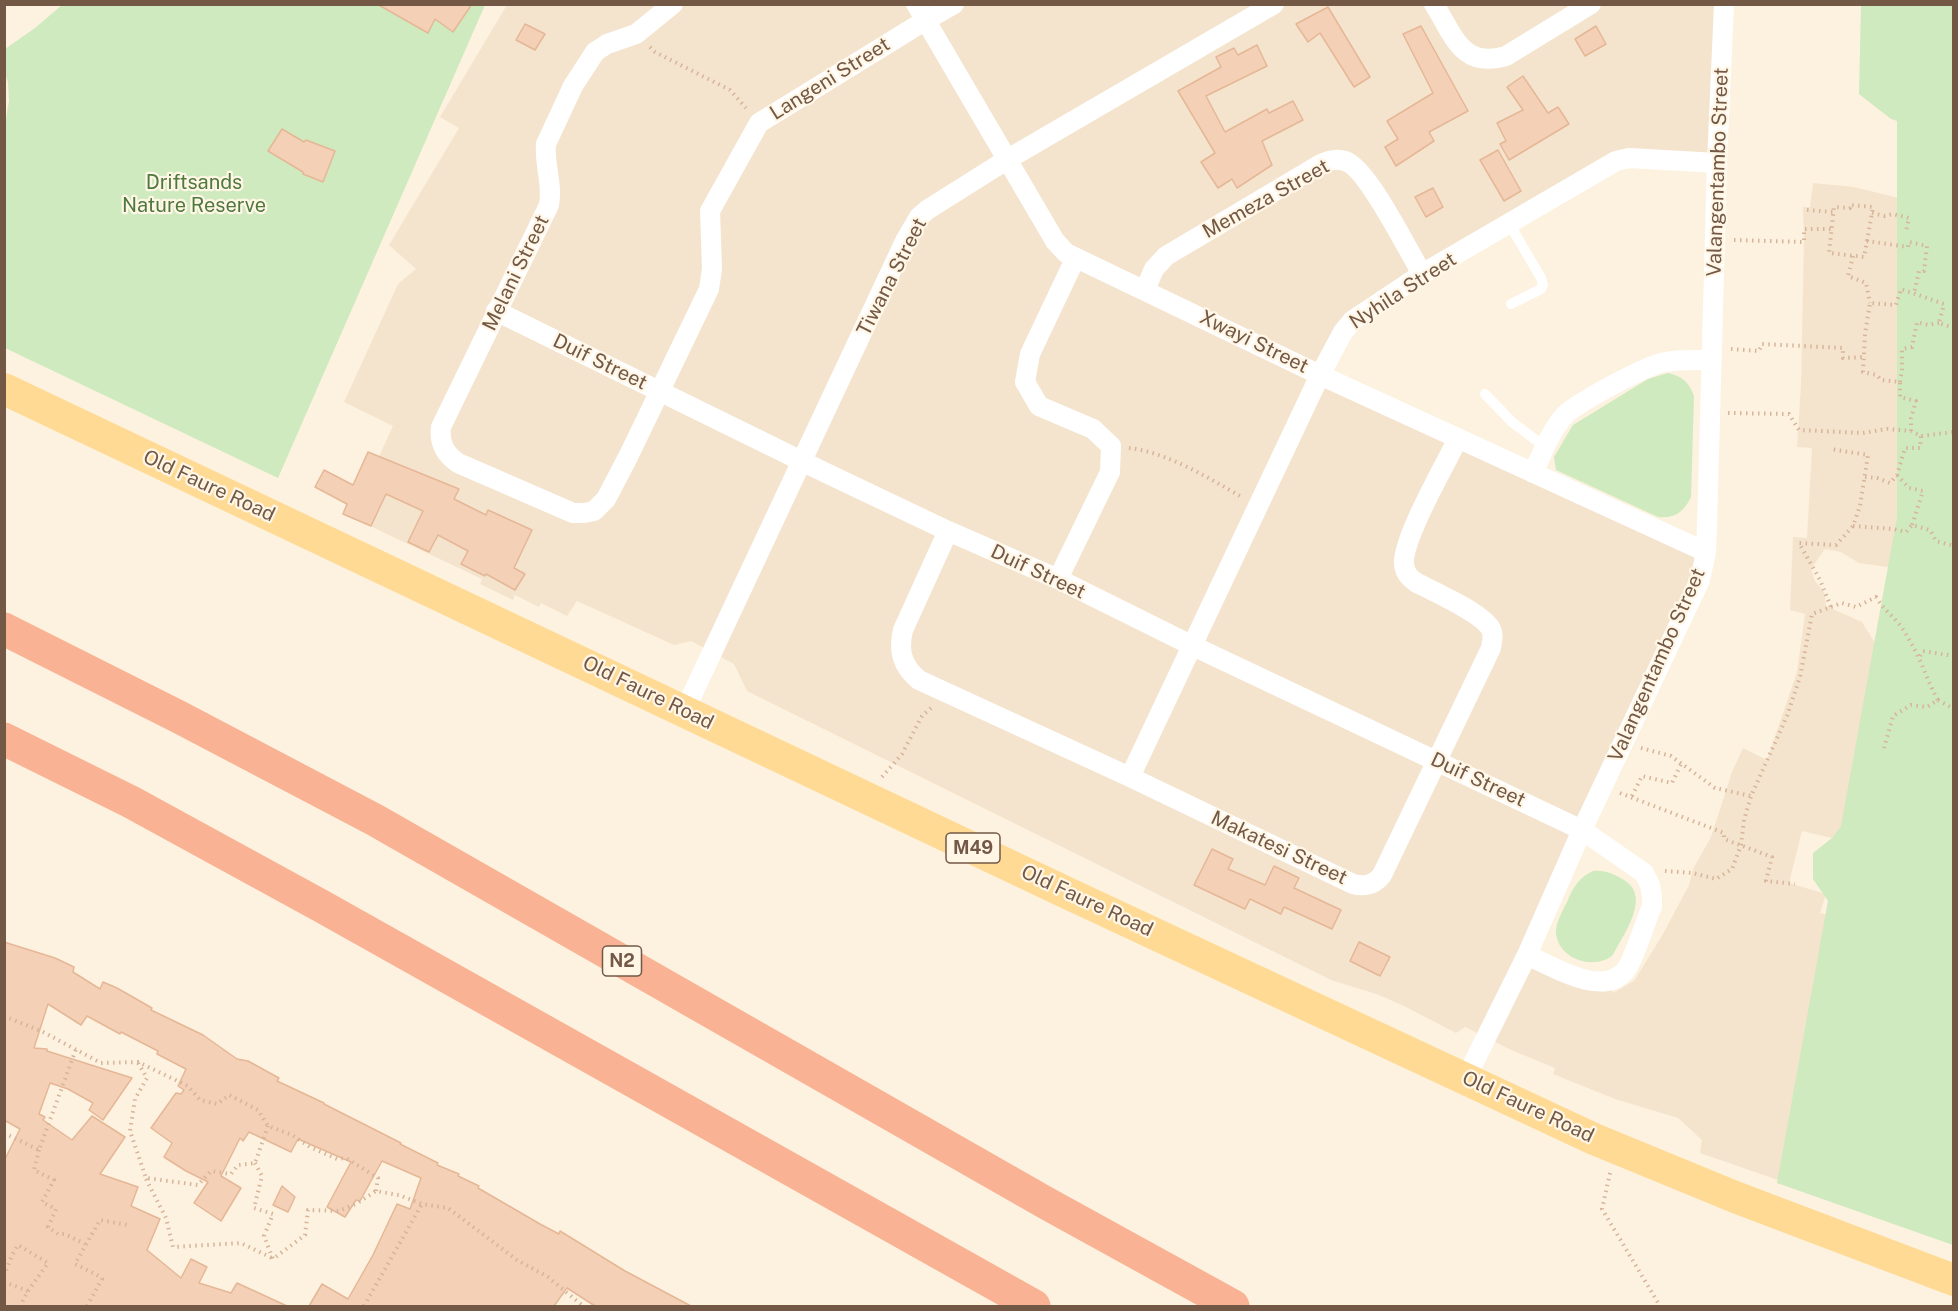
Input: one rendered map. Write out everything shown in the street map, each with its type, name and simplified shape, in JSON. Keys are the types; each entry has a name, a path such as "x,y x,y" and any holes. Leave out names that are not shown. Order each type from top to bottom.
{"highway":[{"name":"N2","path":"4,629 179,717 375,820 1046,1203 1233,1306"},
{"path":"4,739 131,802 303,896 1034,1306"}],"main road":[{"name":"Old Faure Road","path":"4,389 1076,897 1594,1139 1727,1194 1953,1280"}],"street":[{"name":"Melani Street","path":"442,446 442,424 549,205 551,191 546,144 573,86 584,66 601,47 636,34 673,4"},
{"name":"Langeni Street","path":"442,446 458,463 573,513 594,511 606,499 709,289 712,269 709,216 712,205 759,123 921,12 954,4"},
{"path":"1434,4 1462,49 1470,56 1482,60 1494,60 1506,56 1592,4"},
{"name":"Valangentambo Street","path":"1466,1078 1527,955 1582,830 1700,580 1706,552 1724,4"},
{"name":"Tiwana Street","path":"685,710 905,241 919,217 1008,159 1272,5"},
{"name":"Xwayi Street","path":"921,12 1055,241 1066,253 1320,375 1706,552"},
{"name":"Nyhila Street","path":"1130,777 1320,375 1349,323 1422,274 1509,225 1607,165 1622,159 1717,163"},
{"name":"Memeza Street","path":"1145,290 1154,269 1166,256 1319,165 1336,160 1347,161 1365,176 1422,274"},
{"path":"1058,579 1110,472 1111,446 1093,429 1039,406 1025,382 1030,354 1076,259"},
{"name":"Duif Street","path":"496,311 948,531 1058,579 1192,646 1582,830 1644,873"},
{"path":"1533,473 1545,447 1564,416 1574,407 1650,366 1666,361 1712,354"},
{"name":"Makatesi Street","path":"948,531 903,630 900,644 901,657 909,672 919,680 1361,886 1373,884 1382,875 1491,648 1493,638 1483,618 1417,583 1408,576 1404,566 1407,542 1458,438"},
{"path":"1527,955 1584,980 1598,982 1618,978 1627,970 1652,906 1650,885 1644,873"}],"lane":[{"path":"1509,225 1543,285 1541,289 1511,304"},
{"path":"1485,394 1508,419 1545,447"}],"path":[{"path":"636,34 655,52 730,90 759,123"},
{"path":"1850,205 1873,207 1864,257 1829,253 1833,213 1834,207 1850,208 1850,205"},
{"path":"1807,210 1833,213"},
{"path":"1872,213 1885,216 1893,214 1908,218 1906,231"},
{"path":"1715,239 1804,242 1804,229 1832,229"},
{"path":"1867,241 1908,247 1910,242 1927,246 1924,271 1919,271 1914,294"},
{"path":"1854,256 1848,276 1866,283 1870,303 1865,334 1863,372 1877,375 1881,380 1900,382"},
{"path":"1870,303 1896,305 1901,289 1944,304 1939,323"},
{"path":"1911,431 1911,418 1916,401 1900,397 1902,349 1912,347 1917,322 1928,325 1939,323 1953,328"},
{"path":"1712,354 1759,351 1762,344 1843,348 1843,358 1864,357"},
{"path":"1710,415 1744,412 1789,414 1799,430 1863,433 1887,429 1911,431 1920,436 1953,432"},
{"path":"1865,477 1876,477 1890,483 1897,475 1905,448 1920,448 1920,436"},
{"path":"1111,446 1141,449 1180,464 1257,507"},
{"path":"1830,449 1868,455 1860,506 1853,526 1836,545 1799,543 1820,580 1831,607"},
{"path":"1853,526 1906,532 1912,525 1923,491 1909,488 1897,475"},
{"path":"1912,525 1930,530 1936,541 1953,546"},
{"path":"1644,873 1668,871 1693,873 1716,879 1732,869 1741,845 1744,820 1751,796 1787,716 1800,677 1812,614 1842,603 1856,607 1876,597 1884,610 1898,623 1919,657 1938,700 1953,709"},
{"path":"1919,657 1923,651 1953,657"},
{"path":"879,780 902,754 922,716 951,694"},
{"path":"1884,748 1893,716 1911,705 1927,707 1938,700"},
{"path":"1623,742 1671,756 1715,788 1751,796"},
{"path":"1632,796 1642,776 1672,783 1681,764"},
{"path":"1603,785 1724,833 1724,838 1772,857 1767,881 1795,884"},
{"path":"4,1016 44,1032 101,1063 138,1062 188,1086 200,1100 218,1104 229,1095 258,1110 268,1126 292,1135 310,1147 337,1159 346,1158 378,1178 376,1191"},
{"path":"76,1049 39,1150 34,1170 54,1180 42,1202 56,1209 48,1227 58,1234 65,1234 85,1244"},
{"path":"138,1062 147,1078 135,1099 130,1131 146,1178 166,1218 173,1247 241,1244 273,1259"},
{"path":"268,1126 255,1163 262,1176 254,1208 273,1214 264,1236 273,1259"},
{"path":"4,1133 39,1150"},
{"path":"146,1178 198,1185 211,1171 231,1174 238,1165 255,1163"},
{"path":"1612,1163 1602,1209 1660,1306"},
{"path":"273,1259 305,1234 308,1210 338,1211 356,1204 376,1191 399,1195 422,1204 448,1208 517,1260 548,1277 583,1306"},
{"path":"364,1306 422,1204"},
{"path":"87,1306 102,1279 75,1264 85,1244 100,1220 128,1225"},
{"path":"4,1276 18,1245 48,1263 20,1306"},
{"path":"4,1282 28,1291"}],"shaded area":[{"path":"507,5 1723,5 1716,162 1630,156 1352,318 1317,375 1704,554 1526,952 1608,978 1613,993 1634,981 1689,885 1693,869 1711,837 1732,772 1743,748 1767,760 1797,672 1805,614 1790,610 1793,537 1807,538 1812,448 1797,447 1801,384 1803,207 1810,207 1813,183 1854,187 1911,201 1902,569 1859,563 1841,552 1825,549 1811,569 1815,581 1824,592 1826,606 1862,622 1890,667 1845,822 1832,838 1802,831 1789,883 1826,894 1820,913 1835,916 1856,1207 1700,1153 1702,1140 1678,1118 1615,1099 1553,1074 1555,1068 1465,1027 1456,1033 1379,995 1331,980 747,691 734,664 691,641 674,645 577,601 567,616 541,603 539,607 515,595 513,600 480,584 482,579 351,517 393,426 344,402 398,284 416,269 389,245 459,128 440,117"}],"green space":[{"name":"Driftsands Nature Reserve","path":"62,5 485,5 278,478 5,348 4,131 9,101 5,74 5,49"},
{"path":"1861,5 1953,5 1953,1245 1777,1183 1828,901 1813,879 1813,853 1832,838 1841,826 1897,517 1897,121 1891,119 1859,94"},
{"path":"1668,373 1684,380 1694,396 1691,497 1682,510 1674,516 1658,517 1556,470 1554,457 1573,425 1648,379"},
{"path":"1593,871 1609,873 1624,880 1632,887 1636,896 1633,916 1613,955 1605,960 1587,962 1570,956 1563,950 1556,933 1560,917 1574,888 1583,877"}],"building":[{"path":"377,4 472,4 453,32 435,19 428,33"},
{"path":"1328,7 1370,77 1354,87 1320,33 1308,42 1296,24"},
{"path":"525,24 545,34 535,50 516,40"},
{"path":"1421,26 1468,111 1429,132 1434,141 1396,166 1385,147 1398,139 1387,121 1433,93 1403,34"},
{"path":"1596,26 1606,44 1585,56 1575,39"},
{"path":"1257,45 1267,66 1206,96 1225,132 1267,109 1269,113 1293,101 1303,120 1262,141 1272,165 1237,188 1232,179 1218,188 1201,162 1215,153 1178,91 1221,67 1216,57 1234,48 1238,55"},
{"path":"1523,76 1548,113 1558,107 1569,124 1509,160 1500,144 1506,141 1497,123 1523,110 1507,87"},
{"path":"282,129 304,142 306,140 335,151 323,182 303,174 268,151"},
{"path":"1498,150 1521,191 1504,201 1480,160"},
{"path":"1433,188 1443,207 1426,217 1415,197"},
{"path":"368,452 459,489 454,499 486,515 488,510 532,530 514,568 525,574 515,590 486,574 485,576 461,564 468,551 438,535 429,552 408,542 423,511 386,494 371,526 343,514 347,504 315,487 324,470 353,485"},
{"path":"1212,849 1233,859 1228,869 1265,885 1274,866 1299,878 1294,888 1341,910 1332,929 1284,907 1281,914 1250,899 1245,909 1194,885"},
{"path":"4,942 55,958 74,967 73,972 100,989 103,982 117,988 152,1008 151,1010 203,1035 237,1059 248,1061 279,1078 277,1081 401,1143 438,1163 437,1165 459,1174 458,1176 479,1186 478,1188 540,1224 559,1234 560,1231 625,1271 691,1306 595,1306 567,1288 554,1306 309,1306 322,1284 348,1299 373,1255 397,1204 410,1209 421,1178 382,1161 360,1201 356,1200 345,1217 327,1207 351,1162 298,1139 291,1152 249,1132 243,1141 240,1138 221,1176 241,1188 221,1221 194,1203 208,1182 164,1157 172,1143 151,1128 176,1093 181,1094 184,1090 178,1086 186,1069 121,1032 120,1034 87,1016 81,1025 48,1004 34,1048 47,1049 47,1051 132,1078 103,1120 89,1110 93,1103 68,1089 50,1083 39,1114 45,1117 43,1120 72,1140 92,1116 125,1137 100,1174 138,1187 131,1206 160,1219 147,1250 181,1278 191,1259 207,1267 199,1283 231,1293 237,1283 287,1306 4,1306 4,1161 20,1129 4,1120"},
{"path":"1359,942 1390,957 1380,976 1350,961"},
{"path":"282,1186 295,1197 288,1212 273,1205"}]}
